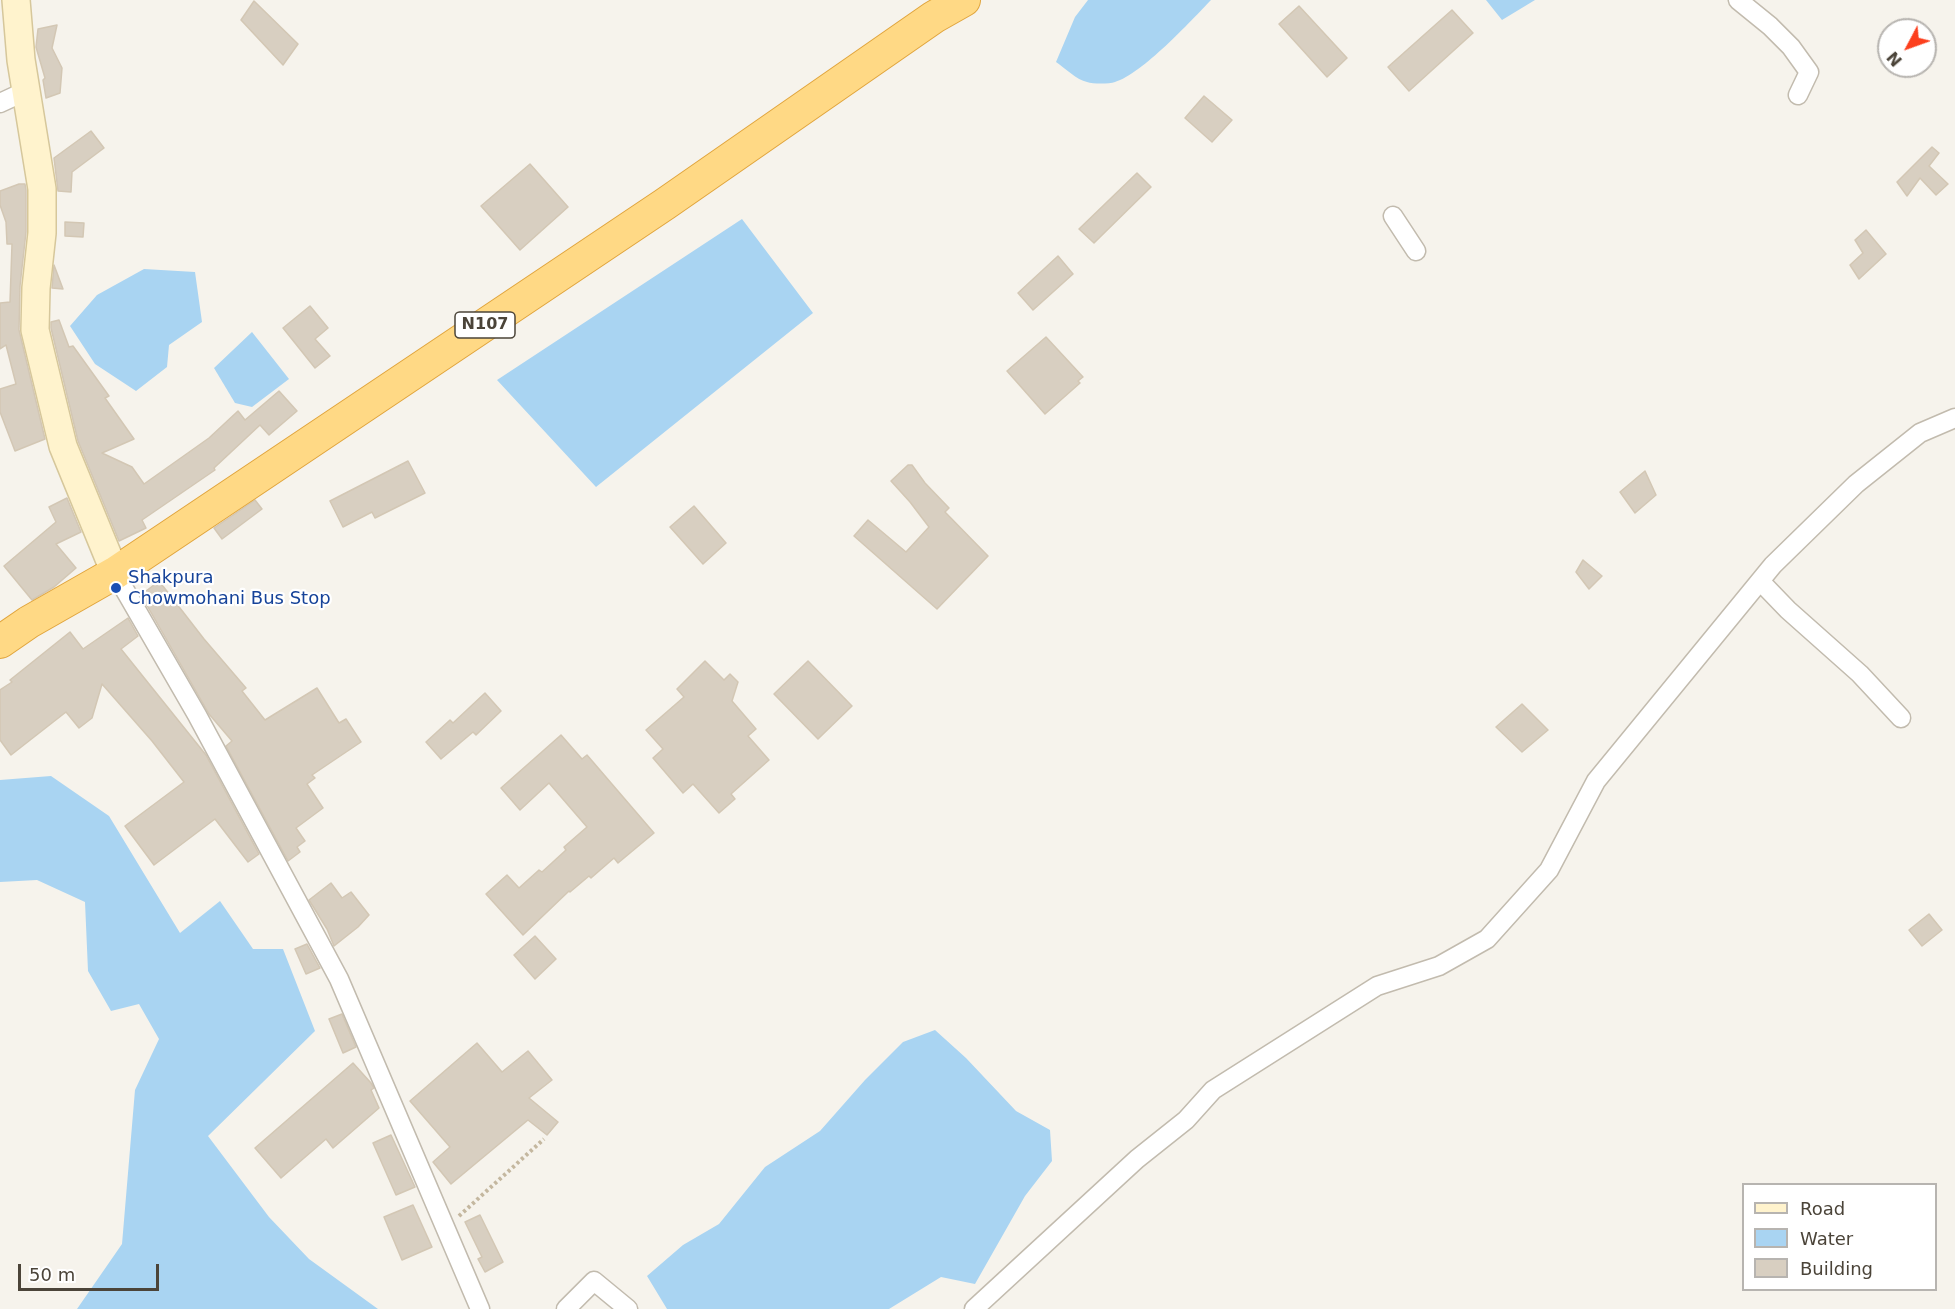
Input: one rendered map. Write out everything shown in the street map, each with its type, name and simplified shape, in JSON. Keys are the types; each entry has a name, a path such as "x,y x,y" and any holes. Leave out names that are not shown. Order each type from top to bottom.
{"highway":[{"name":"N107","path":"0,642 29,622 115,573 665,204 934,17 964,0"}],"main road":[{"path":"16,0 26,91 42,189 42,233 36,288 35,330 63,446 115,573"}],"street":[{"path":"1738,0 1791,47 1809,72 1798,95"},
{"path":"0,103 26,91"},
{"path":"1393,216 1416,251"},
{"path":"974,1309 1137,1159 1186,1120 1213,1090 1377,986 1438,966 1487,939 1549,870 1596,781 1773,564 1856,484 1920,433 1955,418"},
{"path":"115,573 197,715 339,979 480,1309"},
{"path":"1760,581 1788,610 1860,674 1901,718"},
{"path":"566,1309 594,1281 628,1309"}],"path":[{"path":"446,1228 544,1138"}],"water":[{"path":"1088,0 1211,0 1166,46 1139,69 1115,82 1101,84 1083,81 1056,62 1075,17"},
{"path":"1486,0 1535,0 1502,20"},
{"path":"742,219 813,313 596,487 497,380"},
{"path":"144,269 195,272 202,322 169,345 167,367 136,391 95,364 70,326 97,295"},
{"path":"252,332 289,379 252,407 235,403 214,368"},
{"path":"51,776 109,816 180,933 220,901 253,949 283,949 315,1031 208,1136 269,1217 309,1259 378,1309 77,1309 122,1244 135,1090 159,1039 139,1004 111,1011 88,971 85,902 37,880 0,882 0,780"},
{"path":"935,1030 966,1058 1016,1111 1050,1130 1052,1161 1025,1196 975,1284 941,1277 889,1309 667,1309 647,1276 683,1245 719,1224 765,1167 820,1131 865,1080 903,1042"}],"building":[{"path":"254,1 298,44 283,65 241,20"},
{"path":"1299,6 1347,58 1327,77 1279,24"},
{"path":"1452,10 1473,33 1409,91 1388,67"},
{"path":"57,25 52,48 62,68 60,93 46,98 43,80 45,78 36,47 38,29"},
{"path":"1204,96 1232,120 1212,142 1185,118"},
{"path":"91,131 104,148 72,172 71,192 58,191 54,158"},
{"path":"1932,147 1939,153 1929,166 1948,184 1936,195 1920,178 1907,196 1897,182"},
{"path":"530,164 568,207 520,250 481,206"},
{"path":"1137,173 1151,187 1094,243 1079,229"},
{"path":"25,184 26,190 26,232 20,286 19,330 45,439 15,451 0,412 0,389 16,384 6,345 0,349 0,303 10,302 12,244 7,244 6,222 0,205 0,191"},
{"path":"65,222 84,223 83,237 65,236"},
{"path":"1866,230 1886,254 1859,279 1850,265 1863,253 1855,240"},
{"path":"1058,256 1073,274 1033,310 1018,293"},
{"path":"54,265 63,289 52,288"},
{"path":"310,306 328,328 315,339 330,356 315,368 283,328"},
{"path":"59,320 69,347 73,346 109,396 105,398 134,439 102,453 132,467 144,484 209,438 238,411 245,420 279,391 297,411 269,435 260,425 214,468 215,470 142,520 146,528 119,541 78,441 51,328 51,322"},
{"path":"1046,337 1083,377 1078,381 1080,383 1045,414 1007,371"},
{"path":"408,461 425,493 375,518 372,512 343,527 330,501"},
{"path":"908,465 912,465 925,483 949,508 945,512 988,556 937,609 854,536 868,520 906,552 929,527 891,481"},
{"path":"1645,471 1656,495 1635,513 1620,492"},
{"path":"67,498 81,532 56,544 76,568 54,587 32,600 4,566 56,522 49,507"},
{"path":"255,500 262,509 222,539 214,528"},
{"path":"694,506 726,543 703,564 670,527"},
{"path":"1583,560 1602,576 1589,589 1576,572"},
{"path":"159,581 246,688 242,691 265,720 317,688 339,723 346,719 361,742 312,775 315,778 307,784 323,808 296,828 305,841 297,847 300,852 288,861 226,746 232,741 209,714 141,595"},
{"path":"128,618 138,636 121,649 206,755 259,854 248,862 215,819 154,865 125,826 184,782 102,684 92,718 79,728 66,712 11,755 0,740 0,690 12,682 10,680 70,632 83,649"},
{"path":"705,661 724,680 730,674 738,682 732,701 756,729 748,736 769,760 731,794 735,799 719,813 693,784 683,793 653,758 663,749 646,730 684,697 677,689"},
{"path":"808,661 852,706 818,739 774,694"},
{"path":"485,693 501,711 476,735 473,732 441,759 426,742 450,720 453,723"},
{"path":"1522,704 1548,730 1522,752 1496,727"},
{"path":"561,735 582,759 587,755 654,833 618,863 614,858 591,878 589,876 569,891 523,935 486,894 507,875 519,888 539,870 542,872 566,850 564,847 587,827 549,783 520,810 501,788"},
{"path":"331,883 342,898 351,892 369,915 334,946 327,929 309,900"},
{"path":"1929,914 1942,930 1922,946 1909,930"},
{"path":"535,936 556,959 535,979 514,955"},
{"path":"307,944 320,968 306,974 295,949"},
{"path":"342,1014 356,1047 343,1053 329,1019"},
{"path":"477,1043 502,1072 528,1051 552,1080 529,1098 558,1122 547,1135 528,1120 451,1184 433,1162 450,1147 410,1101"},
{"path":"353,1063 374,1088 371,1090 379,1108 333,1148 326,1139 281,1178 255,1148"},
{"path":"391,1135 415,1187 396,1195 373,1143"},
{"path":"413,1205 432,1247 402,1260 384,1217"},
{"path":"480,1215 503,1262 485,1272 478,1259 482,1257 465,1222"}],"place":[{"name":"Shakpura Chowmohani Bus Stop","path":"116,588"}]}
